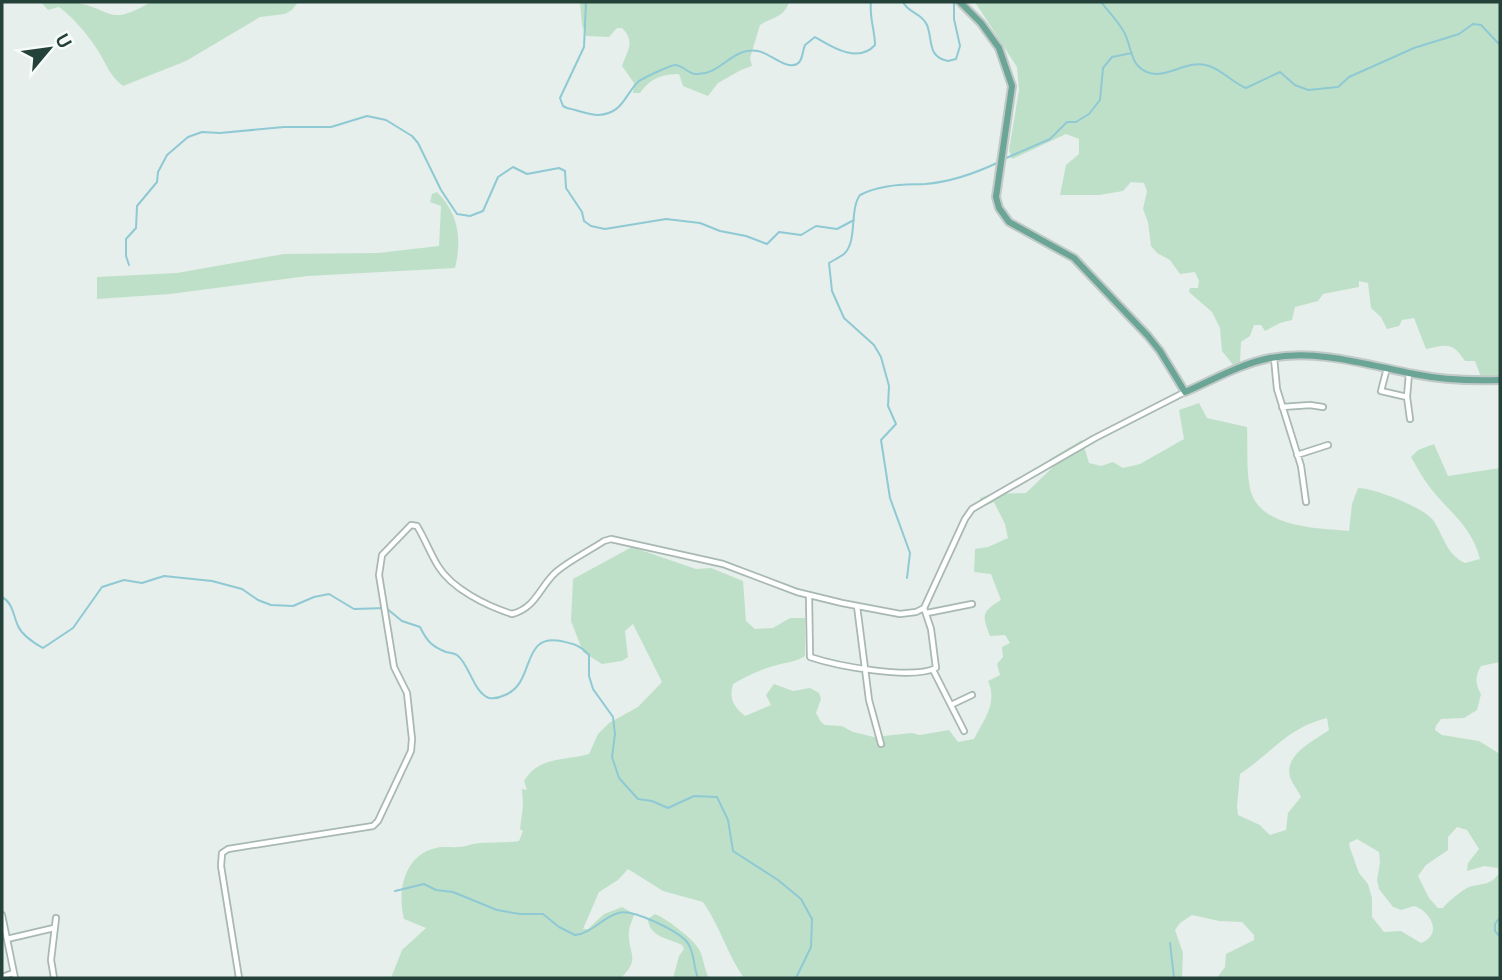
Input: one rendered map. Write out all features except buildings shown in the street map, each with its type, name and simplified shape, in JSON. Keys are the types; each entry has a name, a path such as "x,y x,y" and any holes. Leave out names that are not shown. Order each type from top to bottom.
{"main road":[{"path":"961,3 981,23 999,48 1009,71 1012,86 996,197 1004,217 1032,236 1074,258 1154,343 1185,392 1246,365 1274,357 1313,356 1447,379 1500,380"}],"street":[{"path":"1274,357 1275,382 1297,455 1306,502"},
{"path":"1387,368 1381,391 1407,397"},
{"path":"1409,373 1407,397 1410,419"},
{"path":"933,670 936,668 936,661 925,611 965,519 972,509 1095,438 1185,392"},
{"path":"1282,407 1323,407"},
{"path":"1297,455 1328,445"},
{"path":"239,978 221,866 222,853 228,849 373,826 378,821 411,751 407,693 394,667 379,575 382,555 412,524 417,526 439,567 451,580 476,597 512,614 523,610 534,601 558,570 608,540 618,539 723,564 809,595 900,614 972,604"},
{"path":"809,595 810,657 866,669 933,670"},
{"path":"857,606 869,700 881,744"},
{"path":"933,670 964,731"},
{"path":"951,705 972,695"},
{"path":"2,917 14,976 2,977"},
{"path":"54,978 51,960 56,918"},
{"path":"7,939 54,928"}],"green space":[{"path":"41,2 74,2 118,15 137,10 151,2 298,2 285,14 260,17 186,61 123,86 75,21 59,7 48,10"},
{"path":"580,2 789,2 781,14 760,25 750,58 752,66 718,83 708,96 683,86 679,74 656,78 640,93 633,93 634,83 622,66 629,47 629,38 622,28 617,28 609,37 586,36"},
{"path":"975,2 1500,2 1500,375 1481,377 1475,361 1465,361 1452,347 1426,349 1414,318 1402,320 1399,326 1387,329 1381,317 1371,308 1368,283 1359,281 1359,287 1323,294 1318,301 1295,307 1292,320 1265,331 1261,325 1254,325 1250,336 1241,342 1240,362 1234,366 1222,351 1220,328 1212,312 1189,292 1190,288 1198,288 1199,281 1195,272 1180,274 1170,260 1151,246 1148,222 1143,209 1147,191 1144,183 1131,182 1123,191 1099,195 1060,195 1066,165 1079,154 1079,139 1066,134 1012,159 1009,150 1019,90 1017,67"},
{"path":"437,192 450,209 457,228 455,268 308,276 170,294 97,299 97,277 177,273 284,254 378,253 439,246 441,206 430,202 432,194"},
{"path":"1199,403 1207,418 1247,427 1250,488 1255,501 1264,511 1276,518 1306,527 1349,531 1352,504 1358,488 1375,491 1398,499 1428,515 1449,550 1465,563 1480,559 1476,547 1464,526 1433,492 1411,457 1418,450 1434,444 1448,476 1500,468 1500,662 1481,666 1479,669 1477,684 1481,694 1477,710 1464,718 1441,719 1435,730 1442,735 1479,741 1500,754 1500,978 1217,978 1225,967 1226,954 1254,940 1254,935 1242,922 1219,921 1192,915 1175,930 1183,953 1182,978 744,978 703,902 663,891 628,869 618,880 599,892 583,929 588,929 604,914 622,907 634,914 629,930 631,965 621,978 391,978 402,950 426,928 404,919 402,908 405,876 417,858 439,847 519,841 523,831 520,829 522,789 527,790 524,781 530,773 545,763 589,754 598,734 609,723 638,707 662,682 633,624 625,631 628,657 622,661 602,664 583,652 571,621 573,579 632,547 696,569 711,568 743,581 746,621 755,629 773,628 790,618 805,618 805,656 760,671 733,684 733,702 745,716 771,705 766,695 774,684 793,691 810,688 819,693 821,699 816,713 825,725 842,726 874,737 912,733 920,735 949,730 958,742 974,739 991,704 988,681 1000,675 997,664 1003,657 1002,647 1010,643 1005,635 990,636 985,615 1001,600 991,574 974,572 975,549 988,547 1008,538 1005,524 994,502 982,507 980,498 991,494 1026,493 1053,467 1050,459 1082,440 1089,463 1101,466 1113,462 1123,468 1140,464 1184,439 1179,410","holes":["1327,718 1329,730 1302,749 1291,762 1290,777 1301,797 1288,813 1286,830 1270,835 1260,825 1238,815 1240,774 1291,734","1457,827 1467,830 1479,849 1468,863 1467,871 1484,866 1498,868 1499,873 1489,882 1467,888 1443,908 1438,908 1429,898 1418,876 1426,865 1448,850 1448,837","1357,839 1379,852 1379,889 1393,907 1401,910 1414,906 1425,913 1433,929 1428,939 1421,943 1401,931 1384,932 1372,917 1372,898 1368,884 1359,873 1349,843"]},
{"path":"655,914 680,930 697,946 709,978 673,978 679,956 684,949 682,945 652,930 648,919"}],"waterway":[{"path":"586,2 584,47 560,98 563,106 567,108 598,115 618,107 640,80 673,65 695,74 704,73 749,51 763,52 783,63 793,65 799,63 805,45 815,37 845,52 868,51 875,45 871,2"},
{"path":"903,2 925,21 934,52 941,59 948,61 956,59 960,46 954,19 954,2"},
{"path":"1101,2 1124,32 1135,63 1146,72 1164,73 1200,64 1214,68 1246,88 1280,72 1295,85 1308,90 1338,87 1349,77 1414,48 1459,34 1473,24 1481,25 1500,45"},
{"path":"1004,159 1050,139 1067,122 1076,122 1089,114 1100,100 1103,68 1112,57 1132,53"},
{"path":"129,265 126,239 136,228 137,206 157,182 158,172 167,155 188,137 202,132 331,127 367,116 386,120 412,136 457,214 470,216 483,211 498,177 513,167 527,174 559,168 565,171 566,188 582,212 584,221 591,226 605,229 666,219 700,223 767,244 779,232 801,235 816,226 837,229 854,220"},
{"path":"907,578 910,553 890,498 881,440 896,424 888,406 889,386 881,357 874,345 844,318 832,291 829,263 844,254 848,248 860,195 884,187 954,179 999,162"},
{"path":"2,597 11,606 22,633 43,648 73,628 102,587 124,580 142,583 164,576 212,581 242,589 271,605 293,606 329,594 354,609 386,608 402,621 420,627 433,645 461,659 479,690 489,698 502,696 515,689 539,644 561,641 576,645 589,655 589,676 593,689 613,717 615,734 612,757 619,778 638,799 652,801 668,808 694,796 717,797 728,820 733,851 778,880 801,899 812,919 811,947 796,978"},
{"path":"395,891 424,884 436,890 453,892 497,910 543,914 575,935 618,913 644,917 687,942 698,978"},
{"path":"1500,896 1500,917 1495,924 1495,931 1500,937"},
{"path":"1170,943 1174,978"}]}
